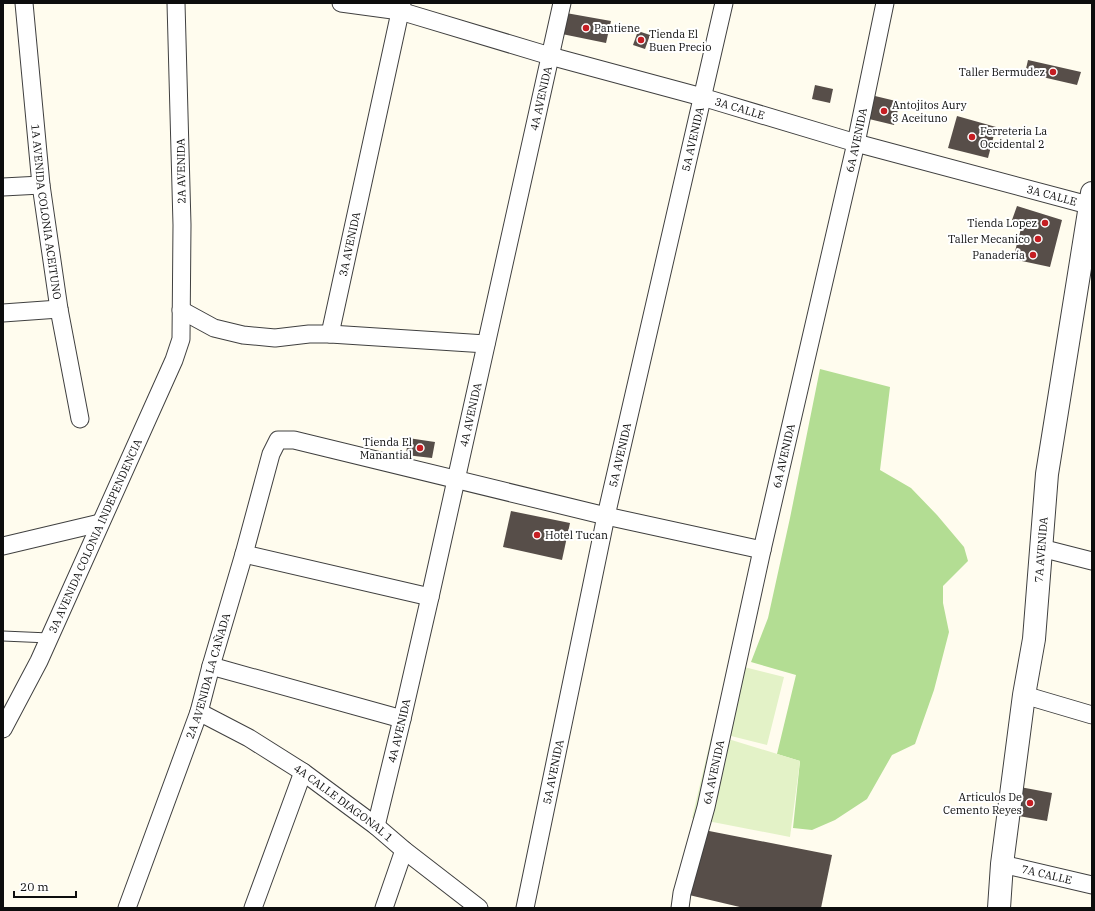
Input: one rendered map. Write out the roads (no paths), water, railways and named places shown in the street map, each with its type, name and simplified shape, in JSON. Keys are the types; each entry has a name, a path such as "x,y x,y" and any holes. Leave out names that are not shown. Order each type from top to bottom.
{"street":[{"name":"1A AVENIDA COLONIA ACEITUNO","path":"24,3 41,185 59,309 80,418"},
{"name":"2A AVENIDA","path":"176,3 182,225 180,339"},
{"name":"3A CALLE","path":"341,3 401,7 550,56 702,97 856,143 1091,202"},
{"name":"4A AVENIDA","path":"376,826 430,596 562,3"},
{"name":"5A AVENIDA","path":"525,908 606,516 724,3"},
{"name":"6A AVENIDA","path":"680,908 682,893 708,801 762,550 856,143 885,3"},
{"name":"3A AVENIDA","path":"330,334 401,7"},
{"path":"3,187 41,185"},
{"name":"7A AVENIDA","path":"998,908 1002,864 1024,695 1034,639 1047,474 1091,202"},
{"path":"3,313 59,309"},
{"path":"181,310 214,328 243,335 275,338 309,334 330,334 486,344"},
{"name":"3A AVENIDA COLONIA INDEPENDENCIA","path":"3,729 39,661 174,360 180,339"},
{"name":"2A AVENIDA LA CAÑADA","path":"126,908 199,712 210,666 244,554 271,454 278,440 294,440 456,479"},
{"path":"456,479 606,516 762,550"},
{"path":"3,546 100,523"},
{"path":"1041,548 1092,561"},
{"path":"244,554 430,596"},
{"path":"210,666 402,719"},
{"path":"1024,695 1092,715"},
{"name":"4A CALLE DIAGONAL 1","path":"199,712 249,738 303,772 376,826 404,850 479,908"},
{"path":"253,908 303,772"},
{"path":"384,908 404,850"},
{"name":"7A CALLE","path":"1002,864 1092,885"}],"lane":[{"path":"3,636 49,638"}],"place":[{"name":"Pantiene","path":"586,28"},
{"name":"Tienda El Buen Precio","path":"641,40"},
{"name":"Taller Bermudez","path":"1053,72"},
{"name":"Antojitos Aury 3 Aceituno","path":"884,111"},
{"name":"Ferreteria La Occidental 2","path":"972,137"},
{"name":"Tienda Lopez","path":"1045,223"},
{"name":"Taller Mecanico","path":"1038,239"},
{"name":"Panadería","path":"1033,255"},
{"name":"Tienda El Manantial","path":"420,448"},
{"name":"Hotel Tucan","path":"537,535"},
{"name":"Articulos De Cemento Reyes","path":"1030,803"}]}
